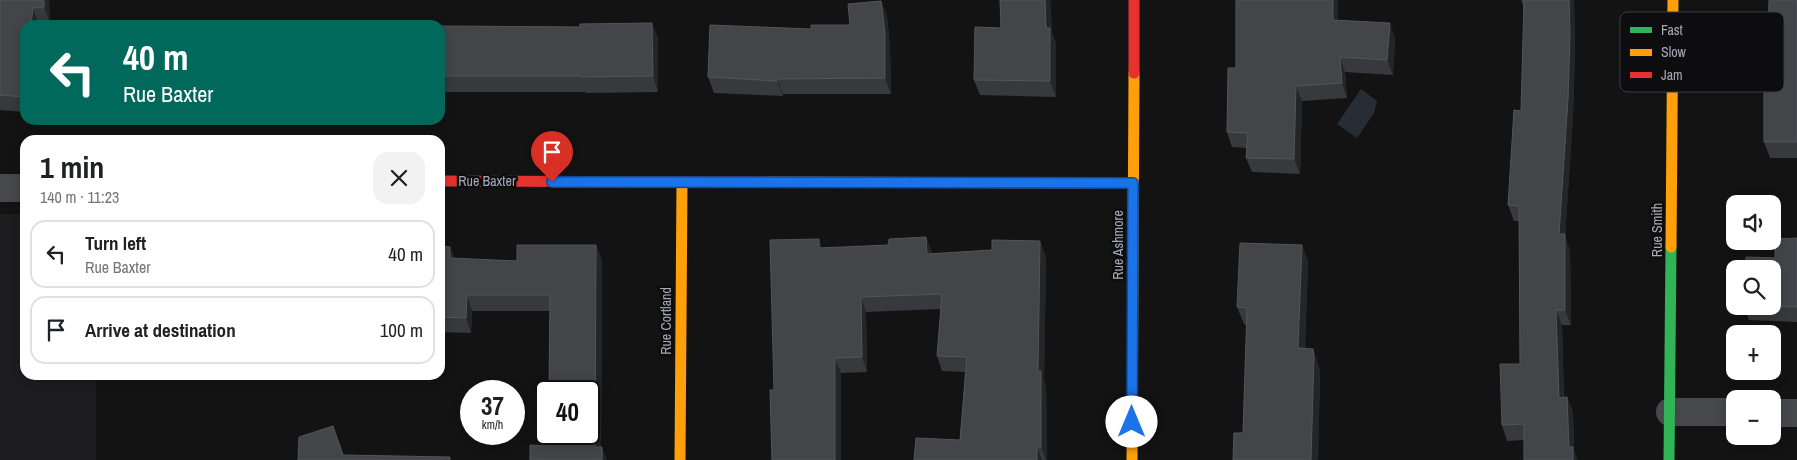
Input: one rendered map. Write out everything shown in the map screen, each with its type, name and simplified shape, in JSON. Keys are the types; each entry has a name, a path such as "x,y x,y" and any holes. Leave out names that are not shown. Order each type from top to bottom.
{"street":[{"name":"Rue Ashmore","path":"1132,460 1134,0"},
{"name":"Rue Smith","path":"1669,460 1672,92"},
{"name":"Rue Baxter","path":"445,181 1133,183"},
{"name":"Rue Cortland","path":"680,460 682,182"},
{"path":"0,188 20,188"},
{"path":"1670,412 1726,412"},
{"path":"1781,413 1797,413"}],"shaded area":[{"path":"1361,89 1377,101 1374,113 1357,138 1337,124"},
{"path":"0,214 20,214 20,380 96,380 96,460 0,460"}],"building":[{"path":"0,0 44,0 44,7 33,8 32,20 20,20 20,97 0,95"},
{"path":"1000,0 1045,0 1046,28 1050,28 1050,81 974,80 975,27 1001,28"},
{"path":"1236,0 1333,0 1333,20 1390,23 1387,60 1340,57 1342,83 1296,86 1294,159 1246,158 1248,133 1227,132 1228,68 1236,68"},
{"path":"1524,0 1569,0 1568,99 1559,234 1565,234 1565,310 1556,310 1559,398 1567,397 1569,447 1573,447 1573,460 1524,460 1524,424 1502,425 1500,364 1520,364 1519,206 1508,205 1514,110 1521,111"},
{"path":"1769,0 1797,0 1797,142 1764,142 1764,92 1784,92 1784,12 1769,12"},
{"path":"881,1 885,33 885,78 777,79 777,81 708,77 710,25 811,29 811,25 850,25 848,4"},
{"path":"652,23 653,76 445,76 445,26 580,27 580,24"},
{"path":"926,237 927,254 992,250 992,240 1040,241 1038,371 1041,371 1041,447 1037,446 1037,460 914,460 916,438 960,440 967,357 937,356 942,294 861,297 862,357 835,358 835,460 772,460 770,390 774,390 770,240 819,239 819,248 888,245 889,239"},
{"path":"1797,238 1797,307 1781,306 1781,260 1746,260 1746,257 1775,258 1775,250 1781,250 1781,239"},
{"path":"1240,243 1302,245 1298,348 1313,349 1314,355 1311,460 1233,460 1234,433 1243,433 1247,308 1237,307"},
{"path":"517,245 596,245 595,380 549,380 550,295 467,295 466,318 445,317 445,246 450,247 450,258 517,261"},
{"path":"333,426 343,455 450,457 450,460 298,460 299,437"},
{"path":"530,445 595,445 595,447 602,447 602,460 530,460"}],"traffic: fast":[{"path":"1669,460 1671,247"}],"traffic: slow":[{"path":"1673,0 1673,12"},
{"path":"1132,460 1134,73"},
{"path":"1671,247 1672,92"},
{"path":"680,460 682,182"},
{"path":"769,182 1133,183"}],"traffic: jam":[{"path":"1134,0 1134,73"},
{"path":"445,181 769,182"}],"route":[{"path":"552,182 1133,183 1132,422"}]}
